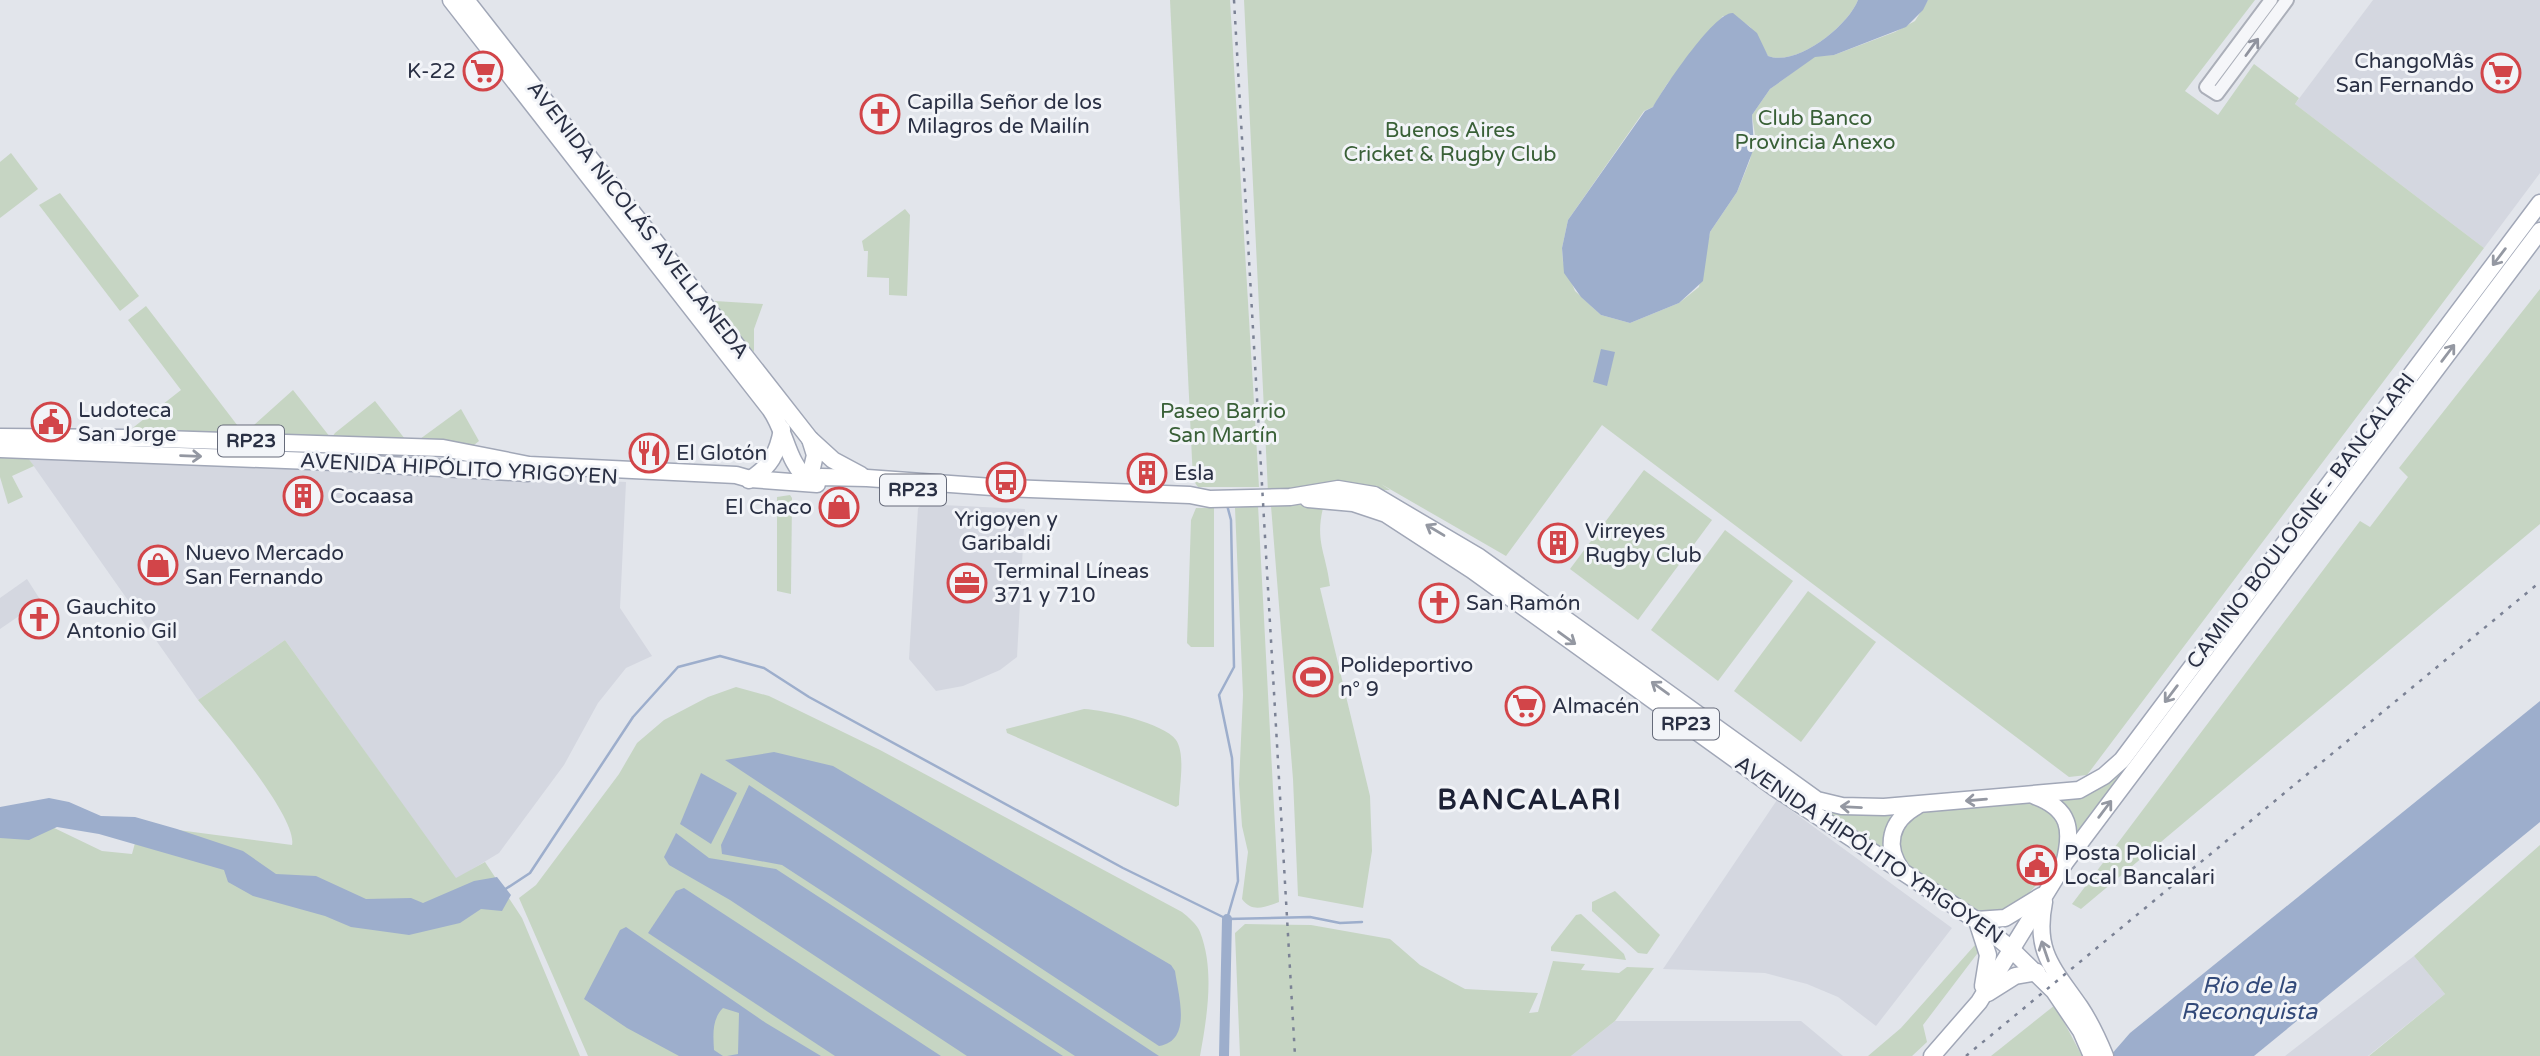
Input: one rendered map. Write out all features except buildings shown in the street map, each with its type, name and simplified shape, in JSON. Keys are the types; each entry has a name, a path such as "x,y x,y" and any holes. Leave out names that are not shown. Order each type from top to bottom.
{"main road":[{"name":"AVENIDA NICOLÁS AVELLANEDA","path":"451,0 770,409 782,429 789,457 809,481"},
{"name":"AVENIDA NICOLÁS AVELLANEDA","path":"466,0 810,439 833,460 867,478"},
{"name":"CAMINO BOULOGNE - BANCALARI","path":"2032,795 2078,790 2090,785 2122,760 2540,203"},
{"name":"CAMINO BOULOGNE - BANCALARI","path":"2064,864 2540,231"},
{"path":"750,479 765,469 773,459 782,429"},
{"name":"AVENIDA HIPÓLITO YRIGOYEN","path":"0,437 336,462 736,483 750,479"},
{"path":"809,481 815,455 810,439"},
{"path":"336,445 336,462"},
{"name":"AVENIDA HIPÓLITO YRIGOYEN","path":"0,449 336,445 443,448 529,465 736,475 750,479 809,481 820,485 1189,504 1210,499"},
{"name":"AVENIDA HIPÓLITO YRIGOYEN","path":"809,481 821,477 867,478 1006,488 1190,495 1233,500 1290,497 1325,490 1355,489 1392,503 1479,556 1817,800 1849,807 1919,805"},
{"name":"AVENIDA HIPÓLITO YRIGOYEN","path":"1290,497 1353,503 1386,514 1472,570 1775,788 1976,920 2036,972 2062,1000 2100,1055"},
{"name":"RP23","path":"1919,805 2032,795 2059,809 2067,824 2069,845 2064,864 2045,893"},
{"path":"1903,874 1892,854 1891,837 1901,817 1919,805"},
{"path":"1979,1002 1988,955 1976,920 2005,918 2045,893"},
{"path":"1979,1002 2045,893"},
{"name":"AVENIDA HIPÓLITO YRIGOYEN","path":"2045,893 2040,938 2047,959 2081,1009 2100,1055"},
{"path":"1932,1056 1979,1002 2007,979 2036,972"}],"street":[{"path":"2271,0 2212,91 2287,0"}],"shaded area":[{"path":"2373,0 2540,0 2540,173 2484,248 2295,104"},
{"path":"28,458 626,482 620,608 652,656 626,668 598,703 564,765 499,853 456,879 285,640 198,700"},
{"name":"Terminal Líneas 371 y 710","path":"923,504 1025,509 1017,657 1000,670 963,686 936,691 909,659 918,508"},
{"path":"27,579 41,601 0,629 0,598"},
{"path":"1777,800 1952,928 1876,1026 1838,997 1807,984 1765,973 1663,969"},
{"path":"2414,956 2445,994 2368,1056 2285,1056"},
{"path":"1615,1021 1801,1021 1843,1056 1571,1056"}],"green space":[{"name":"Paseo Barrio San Martín","path":"1170,0 1230,0 1259,487 1198,487 1193,480"},
{"path":"1244,0 1858,0 1844,21 1820,42 1793,56 1780,58 1768,56 1748,25 1723,16 1667,84 1653,107 1644,111 1568,220 1562,248 1563,262 1575,291 1601,315 1630,323 1679,303 1699,287 1710,232 1737,192 1750,160 1755,135 1752,115 1770,89 1815,56 1834,55 1895,32 1915,21 1928,0 2255,0 2185,91 2218,115 2254,64 2299,98 2295,104 2484,248 2087,775 2069,777 1602,425 1506,556 1381,484 1390,490 1268,492"},
{"path":"11,153 38,189 0,218 0,162"},
{"path":"60,193 139,296 120,311 39,205"},
{"path":"905,209 910,215 907,296 889,295 889,278 867,277 868,251 864,251 862,241"},
{"path":"2540,289 2540,524 2081,909 2072,904 2360,521 2370,527 2408,477 2399,468"},
{"path":"715,301 763,304 754,329 754,352 713,308"},
{"path":"146,306 244,434 130,430 181,390 128,320"},
{"path":"293,390 330,437 244,434"},
{"path":"375,401 405,439 332,437 335,433"},
{"path":"461,409 479,441 474,445 420,439"},
{"path":"0,456 28,458 34,466 12,476 23,497 8,504 0,477"},
{"path":"1644,470 1712,520 1638,620 1570,569"},
{"path":"2336,490 2078,841 2060,801 2087,793"},
{"path":"790,495 791,594 777,591 777,497"},
{"path":"1324,504 1320,537 1330,586 1320,588 1370,796 1372,851 1363,908 1298,896 1293,779 1271,506"},
{"path":"1258,505 1279,902 1259,908 1250,906 1242,899 1248,852 1242,826 1239,784 1243,695 1235,508"},
{"path":"1196,508 1214,508 1214,647 1191,647 1187,643 1191,520"},
{"path":"1725,530 1793,581 1718,681 1651,630"},
{"path":"1808,591 1876,642 1801,742 1734,691"},
{"path":"285,640 456,878 485,862 522,918 580,1056 0,1056 0,819 48,825 102,851 132,854 140,825 292,845 291,832 283,814 255,771 198,700"},
{"path":"736,687 769,696 880,750 1182,912 1199,929 1207,962 1207,1010 1200,1056 588,1056 519,898 536,885 619,774 637,743 664,720 708,697"},
{"path":"1084,709 1147,723 1160,728 1176,740 1181,754 1179,805 1176,807 1007,733 1006,729"},
{"path":"1795,797 1848,813 1891,814 1887,855"},
{"path":"2031,803 2047,809 2058,820 2063,843 2045,875 2009,912 1979,913 1903,862 1897,842 1901,825 1924,810"},
{"path":"2540,845 2540,1056 2369,1056 2445,994 2414,956"},
{"path":"1615,891 1660,935 1647,954 1638,953 1592,911 1592,902"},
{"path":"1581,914 1624,954 1626,960 1551,951 1551,947 1576,915"},
{"path":"1245,924 1311,925 1390,939 1420,965 1465,989 1538,993 1529,1013 1538,1012 1553,961 1585,964 1581,970 1619,973 1627,967 1654,968 1615,1021 1571,1056 1240,1056 1235,933"},
{"path":"1975,945 1980,950 1923,1025 1927,1042 1912,1056 1868,1056 1901,1028"},
{"path":"2055,1005 2082,1056 1991,1056"}],"water":[{"path":"1858,0 1928,0 1923,10 1906,27 1834,55 1815,57 1770,89 1752,115 1754,148 1737,192 1710,232 1703,281 1679,303 1630,323 1601,315 1581,297 1564,273 1562,248 1568,220 1645,111 1653,107 1702,37 1714,24 1733,13 1757,33 1768,56 1793,56 1833,32"},
{"path":"1601,349 1615,352 1607,386 1593,382"},
{"name":"Río de la Reconquista","path":"2540,701 2540,822 2254,1056 2110,1056 2130,1033"},
{"path":"774,752 833,766 1171,965 1175,971 1181,1015 1176,1035 1170,1042 1159,1046 725,760"},
{"path":"701,773 737,793 711,844 680,824"},
{"path":"749,785 1159,1056 1075,1056 782,865 722,854 721,845"},
{"path":"49,798 69,802 101,816 135,817 177,829 243,851 276,874 316,876 366,899 411,898 423,903 474,881 497,877 511,895 502,911 481,909 460,923 409,935 351,927 325,916 253,896 228,882 224,870 99,834 57,827 29,840 0,838 0,807"},
{"path":"676,833 709,858 776,869 1063,1056 967,1056 730,900 669,865 664,857"},
{"path":"684,888 941,1056 835,1056 648,933 676,891"},
{"path":"626,927 766,1023 821,1056 727,1056 738,1054 739,1013 723,1008 715,1022 713,1038 714,1050 723,1056 679,1056 627,1028 584,999 620,930"}],"waterway":[{"path":"1227,505 1231,520 1234,667 1219,695 1232,758 1238,881 1227,919"},
{"path":"504,890 530,873 633,717 678,667 720,656 764,668 809,697 1123,868 1227,919 1310,917 1340,923 1362,922"},
{"path":"1224,1056 1227,919"}],"railway":[{"path":"1234,0 1295,1056"},
{"path":"1966,1056 2540,582"}],"place":[{"name":"K-22","path":"483,71"},
{"name":"ChangoMâs San Fernando","path":"2501,73"},
{"name":"Capilla Señor de los Milagros de Mailín","path":"880,114"},
{"name":"Ludoteca San Jorge","path":"51,422"},
{"name":"El Glotón","path":"649,453"},
{"name":"Esla","path":"1147,473"},
{"name":"Yrigoyen y Garibaldi","path":"1006,482"},
{"name":"Cocaasa","path":"303,496"},
{"name":"El Chaco","path":"839,507"},
{"name":"Virreyes Rugby Club","path":"1558,543"},
{"name":"Nuevo Mercado San Fernando","path":"158,565"},
{"name":"Terminal Líneas 371 y 710","path":"967,583"},
{"name":"San Ramón","path":"1439,603"},
{"name":"Gauchito Antonio Gil","path":"39,619"},
{"name":"Polideportivo n° 9","path":"1313,677"},
{"name":"Almacén","path":"1525,706"},
{"name":"Posta Policial Local Bancalari","path":"2037,865"}],"district":[{"name":"BANCALARI","path":"1530,800"}],"park label":[{"name":"Club Banco Provincia Anexo","path":"1815,130"},
{"name":"Buenos Aires Cricket & Rugby Club","path":"1450,142"}]}
